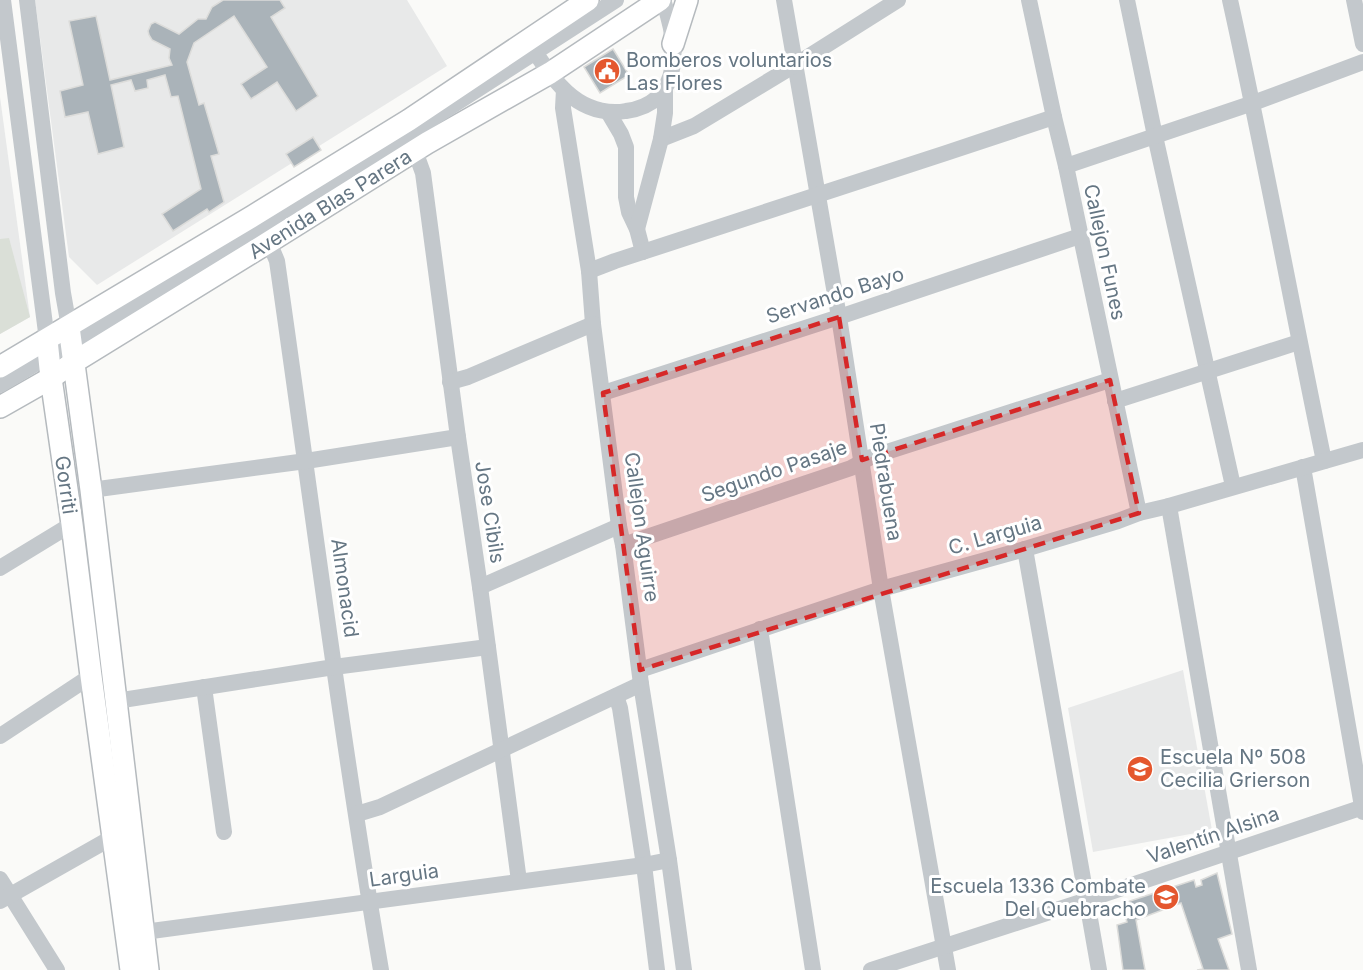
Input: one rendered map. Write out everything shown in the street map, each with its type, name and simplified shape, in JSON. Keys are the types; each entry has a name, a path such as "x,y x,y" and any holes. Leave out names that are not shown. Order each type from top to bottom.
{"main road":[{"name":"Avenida Blas Parera","path":"0,368 48,348 71,344 261,229 428,108 531,47 588,0"},
{"name":"Avenida Blas Parera","path":"0,407 51,378 71,344 261,229 415,151 550,73 661,0"},
{"path":"673,44 687,0"},
{"name":"Gorriti","path":"71,344 91,490 148,970"},
{"name":"Gorriti","path":"48,348 131,970"}],"street":[{"name":"Gorriti","path":"3,0 48,348"},
{"name":"Gorriti","path":"27,0 71,344"},
{"path":"616,0 531,47 564,90 580,102 594,109 608,112 631,111 643,107 654,101 665,90 670,80 673,44 670,19 661,0"},
{"name":"Piedrabuena","path":"784,0 839,317 881,589 948,970"},
{"path":"661,139 694,126 898,0"},
{"name":"Callejon Funes","path":"1029,0 1139,513"},
{"path":"1127,0 1233,486"},
{"path":"1230,0 1253,103 1324,461"},
{"path":"1354,0 1363,44"},
{"path":"1066,166 1253,103 1363,62"},
{"name":"Callejon Aguirre","path":"564,90 563,108 589,271 593,324 619,526 684,970"},
{"path":"637,229 661,139 665,113 665,90"},
{"path":"17,106 39,103"},
{"path":"608,112 626,147 626,196 643,252"},
{"path":"589,271 1054,117"},
{"name":"Jose Cibils","path":"415,151 423,173 519,881"},
{"name":"Almonacid","path":"261,229 277,261 334,667 381,970"},
{"name":"Servando Bayo","path":"603,393 1080,236"},
{"path":"450,382 468,377 593,324"},
{"path":"1115,401 1299,342"},
{"path":"0,385 48,348"},
{"name":"Segundo Pasaje","path":"623,545 851,468 882,453 1110,380"},
{"path":"91,490 458,437"},
{"name":"C. Larguia","path":"357,814 380,807 616,696 641,677 759,629 881,589 1363,450"},
{"path":"1303,467 1363,809"},
{"path":"1169,506 1249,970"},
{"path":"0,568 72,524"},
{"path":"480,587 619,526"},
{"path":"1025,549 1099,970"},
{"path":"759,629 813,970"},
{"path":"116,701 334,667 488,647"},
{"path":"0,736 90,676"},
{"path":"204,687 224,832"},
{"path":"616,696 620,708 644,865 657,970"},
{"path":"634,801 659,797"},
{"name":"Valentín Alsina","path":"871,970 1363,809"},
{"path":"5,898 113,837"},
{"name":"Larguia","path":"144,932 669,860"},
{"path":"0,879 5,898 57,970"}],"highlighted area":[{"path":"839,317 862,460 1110,380 1139,513 640,670 603,393"}],"shaded area":[{"path":"35,0 407,0 447,66 97,285 69,257"},
{"path":"0,97 30,317 0,334"},
{"path":"9,238 30,317 0,334 0,239"},
{"name":"Escuela Nº 508 Cecilia Grierson","path":"1183,670 1212,830 1093,852 1068,708"}],"building":[{"path":"223,0 280,0 285,8 271,17 318,96 296,111 277,82 251,99 241,84 267,67 234,16 194,43 187,62 199,105 204,103 219,154 211,156 224,202 209,212 207,209 173,231 162,214 201,189 178,96 171,97 165,75 147,80 148,88 135,91 131,80 111,85 124,147 98,154 88,112 65,117 60,91 83,85 69,21 96,16 110,80 172,65 169,58 170,49 152,40 149,35 151,24 155,22 179,34 198,19 206,19 212,7"},
{"name":"Bomberos voluntarios Las Flores","path":"613,49 629,75 600,93 584,67"},
{"path":"313,137 321,150 294,167 286,154"},
{"path":"1217,873 1232,934 1218,939 1229,970 1197,970 1203,969 1181,903 1136,920 1145,970 1123,970 1117,925 1127,922 1125,915 1131,913 1127,902 1194,880 1196,887 1202,885 1201,880"}],"place":[{"name":"Bomberos voluntarios Las Flores","path":"607,71"},
{"name":"Escuela Nº 508 Cecilia Grierson","path":"1140,769"},
{"name":"Escuela 1336 Combate Del Quebracho","path":"1166,897"}]}
